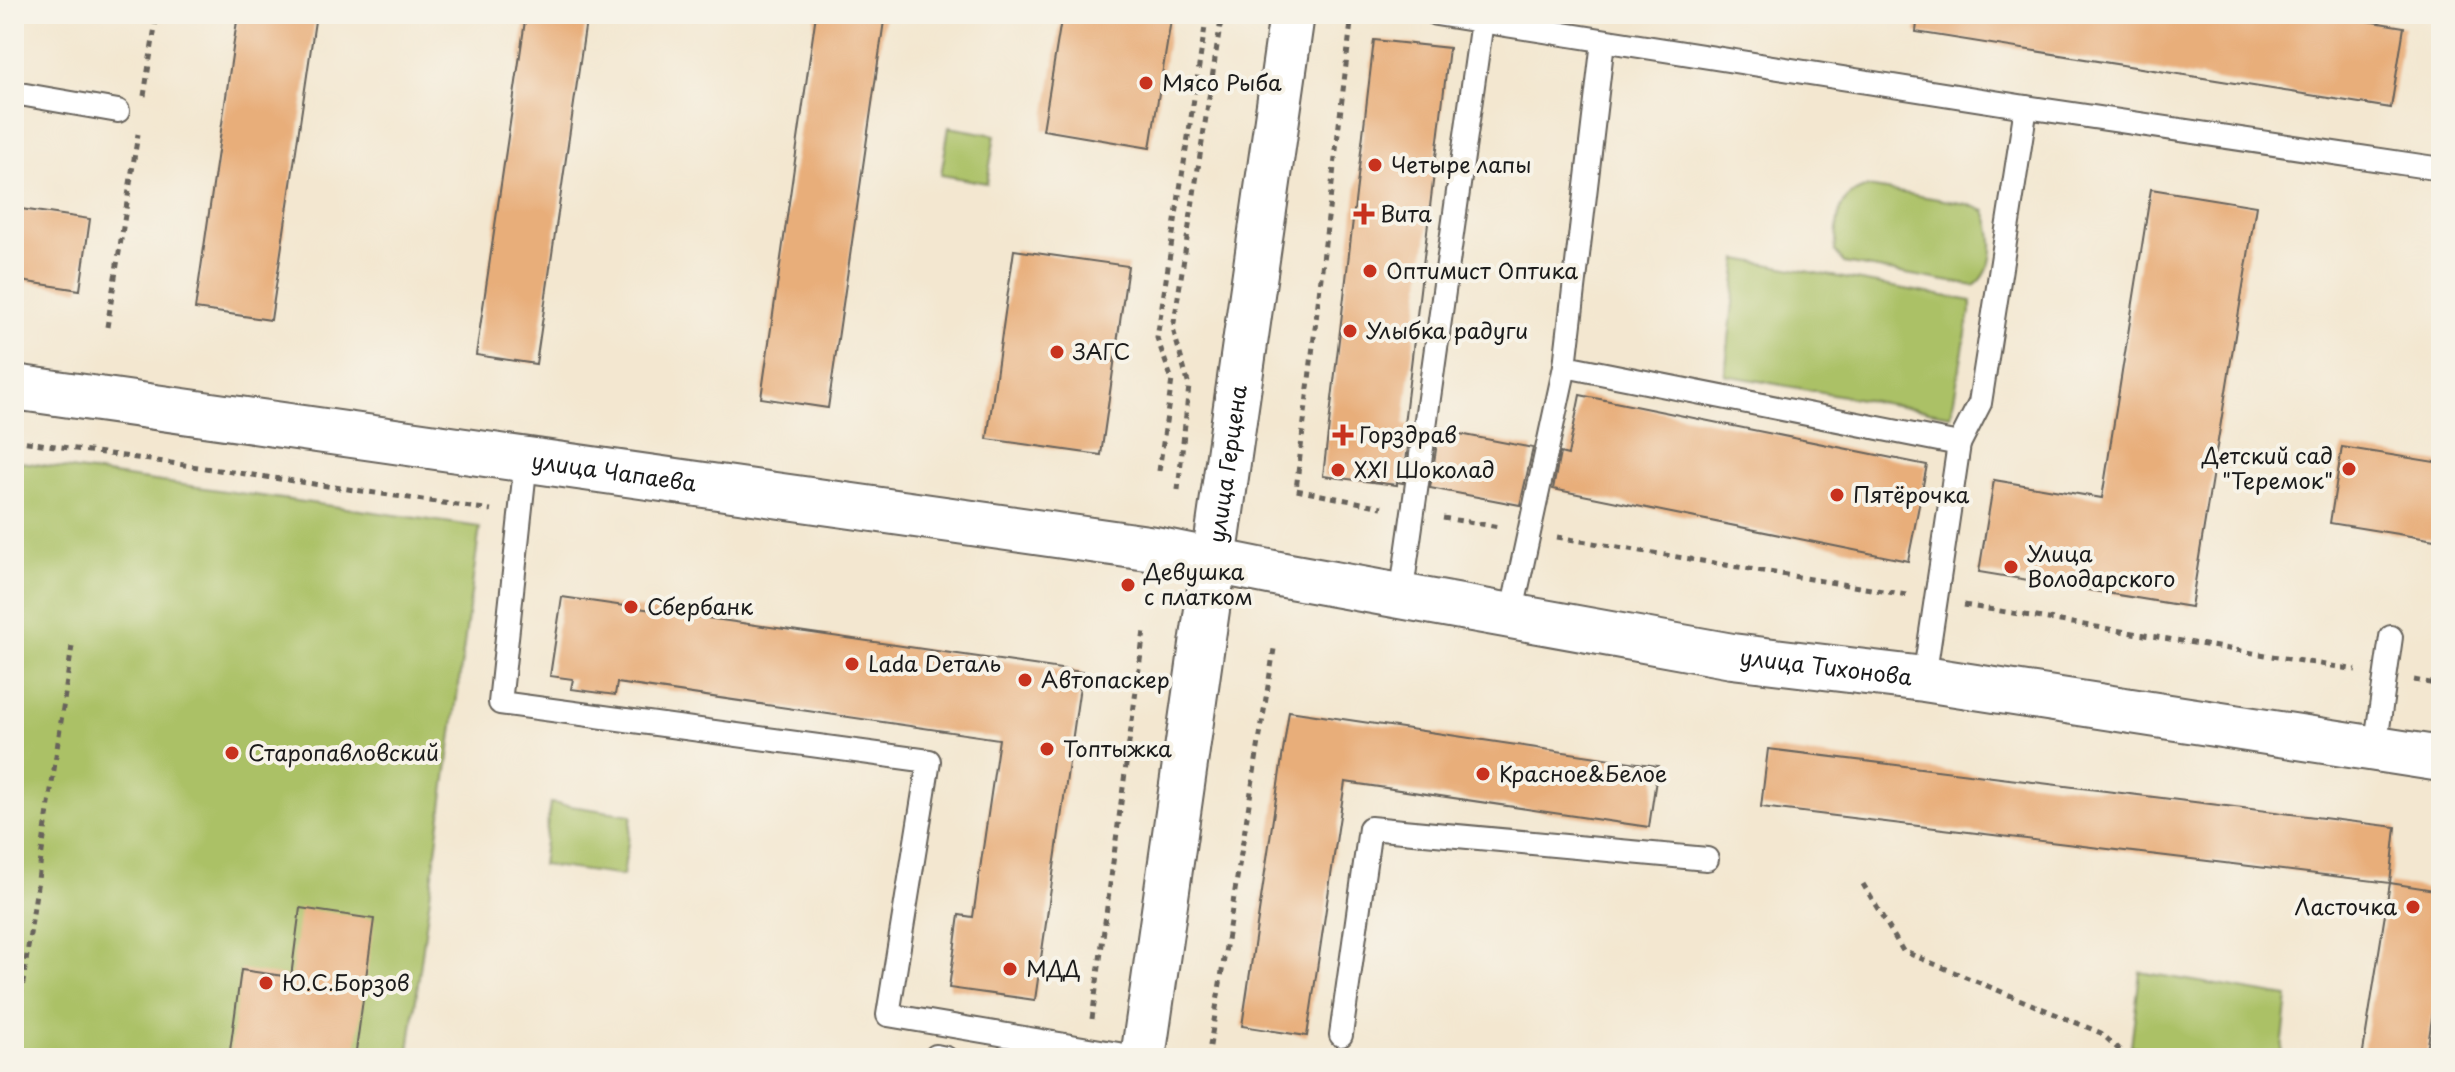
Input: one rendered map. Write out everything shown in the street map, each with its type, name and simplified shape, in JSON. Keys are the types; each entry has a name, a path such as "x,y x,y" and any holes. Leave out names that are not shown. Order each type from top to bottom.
{"street":[{"name":"улица Герцена","path":"1142,1058 1194,556 1292,14"},
{"name":"улица Чапаева","path":"14,387 1194,556"},
{"name":"улица Тихонова","path":"1194,556 1401,597 1732,656 1924,679 2441,759"}],"lane":[{"path":"1436,14 2441,169"},
{"path":"1401,597 1482,21"},
{"path":"1511,616 1565,366 1603,41"},
{"path":"14,93 118,111"},
{"path":"1924,679 1959,444 1980,403 2026,107"},
{"path":"1565,366 1959,444"},
{"path":"526,460 500,703 929,761 888,1015 1142,1058"},
{"path":"2375,749 2391,637"},
{"path":"1341,1035 1370,828 1707,859"}],"path":[{"path":"142,108 157,14"},
{"path":"1159,471 1172,380 1157,338 1207,14"},
{"path":"1194,556 1189,386 1173,329 1222,14"},
{"path":"1352,14 1296,490 1413,513 2441,685"},
{"path":"107,327 139,124"},
{"path":"14,440 519,515"},
{"path":"1088,1049 1144,631"},
{"path":"14,1044 72,646"},
{"path":"1208,1058 1274,649"},
{"path":"1863,884 1903,951 2101,1033 2128,1058"}],"green space":[{"path":"949,127 995,135 987,183 941,175"},
{"path":"1868,187 1967,204 1985,211 1991,230 1992,251 1987,271 1981,279 1974,286 1844,263 1835,251 1840,211 1849,197"},
{"path":"1738,259 1972,301 1951,415 1725,375"},
{"name":"Старопавловский","path":"14,461 480,527 408,1058 14,1058"},
{"path":"550,803 632,815 623,876 542,865"},
{"path":"2140,972 2288,997 2281,1058 2191,1058 2131,1046"}],"building":[{"path":"238,14 316,14 271,320 195,309"},
{"path":"526,14 587,14 536,364 476,355"},
{"path":"816,14 885,14 828,408 761,398"},
{"path":"1062,14 1172,14 1150,148 1043,130"},
{"path":"1918,14 2324,14 2404,27 2391,108 1916,32"},
{"path":"1374,40 1449,48 1404,424 1411,425 1403,483 1397,482 1397,485 1323,476"},
{"path":"2151,189 2256,206 2191,607 1979,572 1994,480 2102,498"},
{"path":"14,208 90,219 80,290 14,280"},
{"name":"ЗАГС","path":"1014,250 1128,266 1101,455 987,439"},
{"path":"1580,395 1927,465 1908,561 1553,489 1560,453 1568,455"},
{"path":"1439,430 1533,448 1520,505 1430,488"},
{"path":"2342,447 2441,463 2441,541 2330,523"},
{"path":"562,597 1082,672 1035,1000 949,988 959,915 973,917 999,739 617,683 615,695 571,689 573,679 550,676"},
{"path":"1289,711 1658,766 1649,827 1345,782 1307,1036 1242,1026"},
{"path":"1768,749 2396,827 2390,883 1761,807"},
{"path":"2390,883 2441,891 2441,959 2426,1058 2362,1058"},
{"path":"300,908 374,919 355,1058 229,1058 241,970 291,977"}],"place":[{"name":"Мясо Рыба","path":"1146,83"},
{"name":"Четыре лапы","path":"1375,165"},
{"name":"Вита","path":"1364,214"},
{"name":"Оптимист Оптика","path":"1370,271"},
{"name":"Улыбка радуги","path":"1350,331"},
{"name":"ЗАГС","path":"1057,352"},
{"name":"Горздрав","path":"1343,435"},
{"name":"Детский сад \"Теремок\"","path":"2349,469"},
{"name":"XXI Шоколад","path":"1338,470"},
{"name":"Пятёрочка","path":"1837,495"},
{"name":"Улица Володарского","path":"2011,567"},
{"name":"Девушка с платком","path":"1128,585"},
{"name":"Сбербанк","path":"631,607"},
{"name":"Lada Dеталь","path":"852,664"},
{"name":"Автопаскер","path":"1025,680"},
{"name":"Топтыжка","path":"1047,749"},
{"name":"Старопавловский","path":"232,753"},
{"name":"Красное&Белое","path":"1483,774"},
{"name":"Ласточка","path":"2413,907"},
{"name":"МДД","path":"1010,969"},
{"name":"Ю.С.Борзов","path":"266,983"}]}
